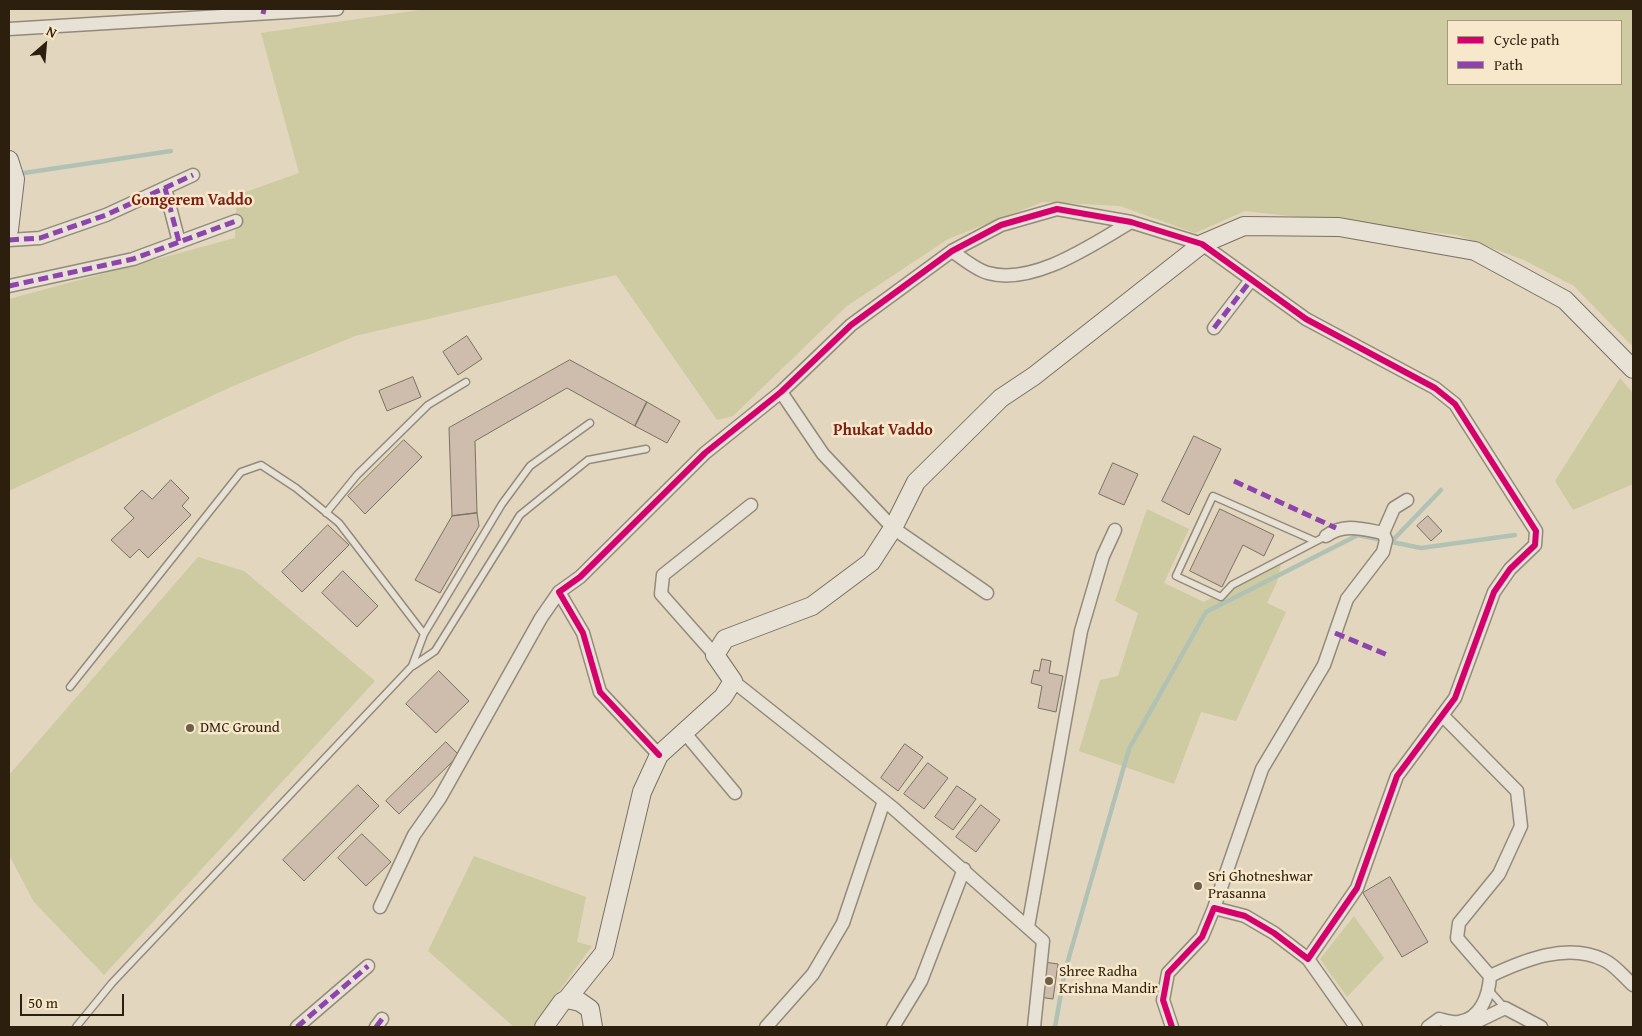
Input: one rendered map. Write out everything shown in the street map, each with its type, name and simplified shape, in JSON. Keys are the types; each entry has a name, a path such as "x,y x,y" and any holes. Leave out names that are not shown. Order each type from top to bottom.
{"street":[{"path":"9,29 156,15 337,9"},
{"path":"9,160 16,179 9,230"},
{"path":"9,240 48,235 106,215 193,175"},
{"path":"165,188 179,242"},
{"path":"380,907 414,835 440,798 541,618 559,592 580,577 705,453 782,392 851,325 952,251 1001,225 1057,209 1131,222 1202,244 1306,319 1435,388 1455,404 1536,531 1536,544 1510,570 1494,592 1455,698 1396,776 1358,888 1308,959"},
{"path":"9,286 133,259 236,221"},
{"path":"952,251 986,273 1004,276 1026,273 1051,266 1131,222"},
{"path":"715,655 726,639 812,606 871,562 893,528 916,482 1001,398 1041,370 1202,244 1244,226 1339,227 1475,251 1565,300 1633,369"},
{"path":"1214,328 1251,280"},
{"path":"782,392 824,454 893,528 987,593"},
{"path":"1172,1027 1163,1000 1168,973 1202,937 1214,908 1262,769 1324,665 1347,599 1383,552 1386,540 1383,533 1394,508 1407,500"},
{"path":"751,505 663,575 661,594 715,655 734,681 884,801 964,869 1043,941 1034,1027"},
{"path":"1320,539 1336,528 1361,529 1383,533"},
{"path":"1028,927 1080,631 1103,556 1115,530"},
{"path":"559,592 583,633 600,692 659,755"},
{"path":"544,1027 562,1002 567,1000 604,953 642,792 659,755 723,697 734,681"},
{"path":"1442,716 1517,791 1521,826 1499,874 1460,923 1457,938 1490,976 1489,990 1476,1014 1457,1022"},
{"path":"684,732 735,793"},
{"path":"766,1027 813,974 843,923 884,801"},
{"path":"893,1027 921,981 964,869"},
{"path":"1214,908 1245,916 1274,933 1308,959 1356,1027"},
{"path":"1490,976 1548,954 1585,954 1605,960 1633,985"},
{"path":"297,1027 368,966"},
{"path":"567,1000 580,1002 590,1009 592,1027"},
{"path":"1428,1027 1438,1019 1457,1022 1467,1026 1505,1008 1541,1027"}],"lane":[{"path":"326,513 357,474 417,415 428,405 466,382"},
{"path":"412,666 424,634 502,504 530,466 590,424"},
{"path":"76,1027 119,976 412,666 435,651 520,515 588,460 646,449"},
{"path":"70,687 241,472 261,465 296,488 339,523 424,634"},
{"path":"1213,496 1320,539 1232,585 1221,597 1176,576 1213,496"},
{"path":"1489,990 1505,1008"}],"shaded area":[{"path":"426,9 1633,9 1633,347 1574,286 1524,260 1457,235 1245,211 1195,233 1120,206 1043,202 948,239 847,306 733,416 717,420 616,275 355,336 233,386 9,491 9,299 235,238 237,195 299,173 261,33"},
{"path":"1620,378 1633,393 1633,484 1573,510 1555,481"},
{"path":"1147,509 1189,529 1164,583 1204,602 1282,559 1277,582 1267,603 1286,612 1236,721 1201,712 1174,784 1079,751 1100,680 1118,676 1138,613 1115,601"},
{"name":"DMC Ground","path":"198,557 244,571 375,681 104,975 34,902 9,855 9,775"},
{"path":"474,856 586,897 577,942 592,946 533,1027 514,1027 428,951"},
{"path":"1354,916 1384,958 1347,997 1320,959"}],"building":[{"path":"467,336 482,359 458,375 443,352"},
{"path":"570,360 647,402 635,426 567,388 475,441 477,513 452,516 449,428"},
{"path":"413,377 421,397 387,411 379,391"},
{"path":"647,402 680,421 667,443 635,426"},
{"path":"1194,436 1221,449 1189,515 1162,501"},
{"path":"404,440 422,457 365,514 348,496"},
{"path":"1113,463 1138,474 1124,505 1099,494"},
{"path":"171,480 189,498 182,506 191,515 148,558 139,549 130,558 111,540 134,518 124,508 142,490 152,499"},
{"path":"1220,509 1274,535 1264,556 1243,545 1222,587 1190,571"},
{"path":"477,513 479,526 440,593 415,580 452,516"},
{"path":"1428,516 1442,531 1431,541 1417,526"},
{"path":"328,525 349,545 302,592 282,572"},
{"path":"343,571 378,606 357,627 322,593"},
{"path":"1042,659 1051,661 1049,673 1063,676 1056,712 1038,708 1042,686 1031,683 1034,670 1039,671"},
{"path":"439,671 469,701 436,733 406,704"},
{"path":"446,742 459,755 399,814 386,801"},
{"path":"905,744 923,757 898,791 881,778"},
{"path":"928,763 948,778 924,809 904,794"},
{"path":"358,785 379,806 304,881 283,860"},
{"path":"957,786 976,799 953,830 935,817"},
{"path":"981,805 1000,820 976,852 956,837"},
{"path":"362,834 391,862 366,886 338,858"},
{"path":"1390,877 1428,942 1402,957 1363,893"},
{"name":"Shree Radha Krishna Mandir","path":"1044,962 1058,964 1053,999 1039,997"}],"waterway":[{"path":"17,174 171,151"},
{"path":"1391,542 1441,490"},
{"path":"1055,1027 1065,971 1129,749 1206,612 1358,535 1421,548 1515,535"}],"marked path":[{"path":"263,14 264,9"},
{"path":"9,240 40,238 106,215 193,175"},
{"path":"165,188 179,242"},
{"path":"9,286 133,259 236,221"},
{"path":"1214,328 1251,280"},
{"path":"1234,481 1336,528"},
{"path":"1335,633 1390,656"},
{"path":"297,1027 368,966"},
{"path":"376,1027 382,1019"}],"cycle path":[{"path":"659,755 600,692 583,633 559,592 580,577 705,453 781,392 851,325 952,251 1001,225 1057,209 1131,222 1202,244 1306,319 1435,388 1455,404 1536,531 1535,545 1510,569 1494,592 1455,698 1397,776 1357,888 1308,959 1274,933 1245,916 1214,908 1202,937 1168,973 1163,1000 1172,1027"}],"place":[{"name":"DMC Ground","path":"190,728"},
{"name":"Sri Ghotneshwar Prasanna","path":"1198,886"},
{"name":"Shree Radha Krishna Mandir","path":"1049,981"}],"district":[{"name":"Gongerem Vaddo","path":"192,201"},
{"name":"Phukat Vaddo","path":"883,431"}]}
